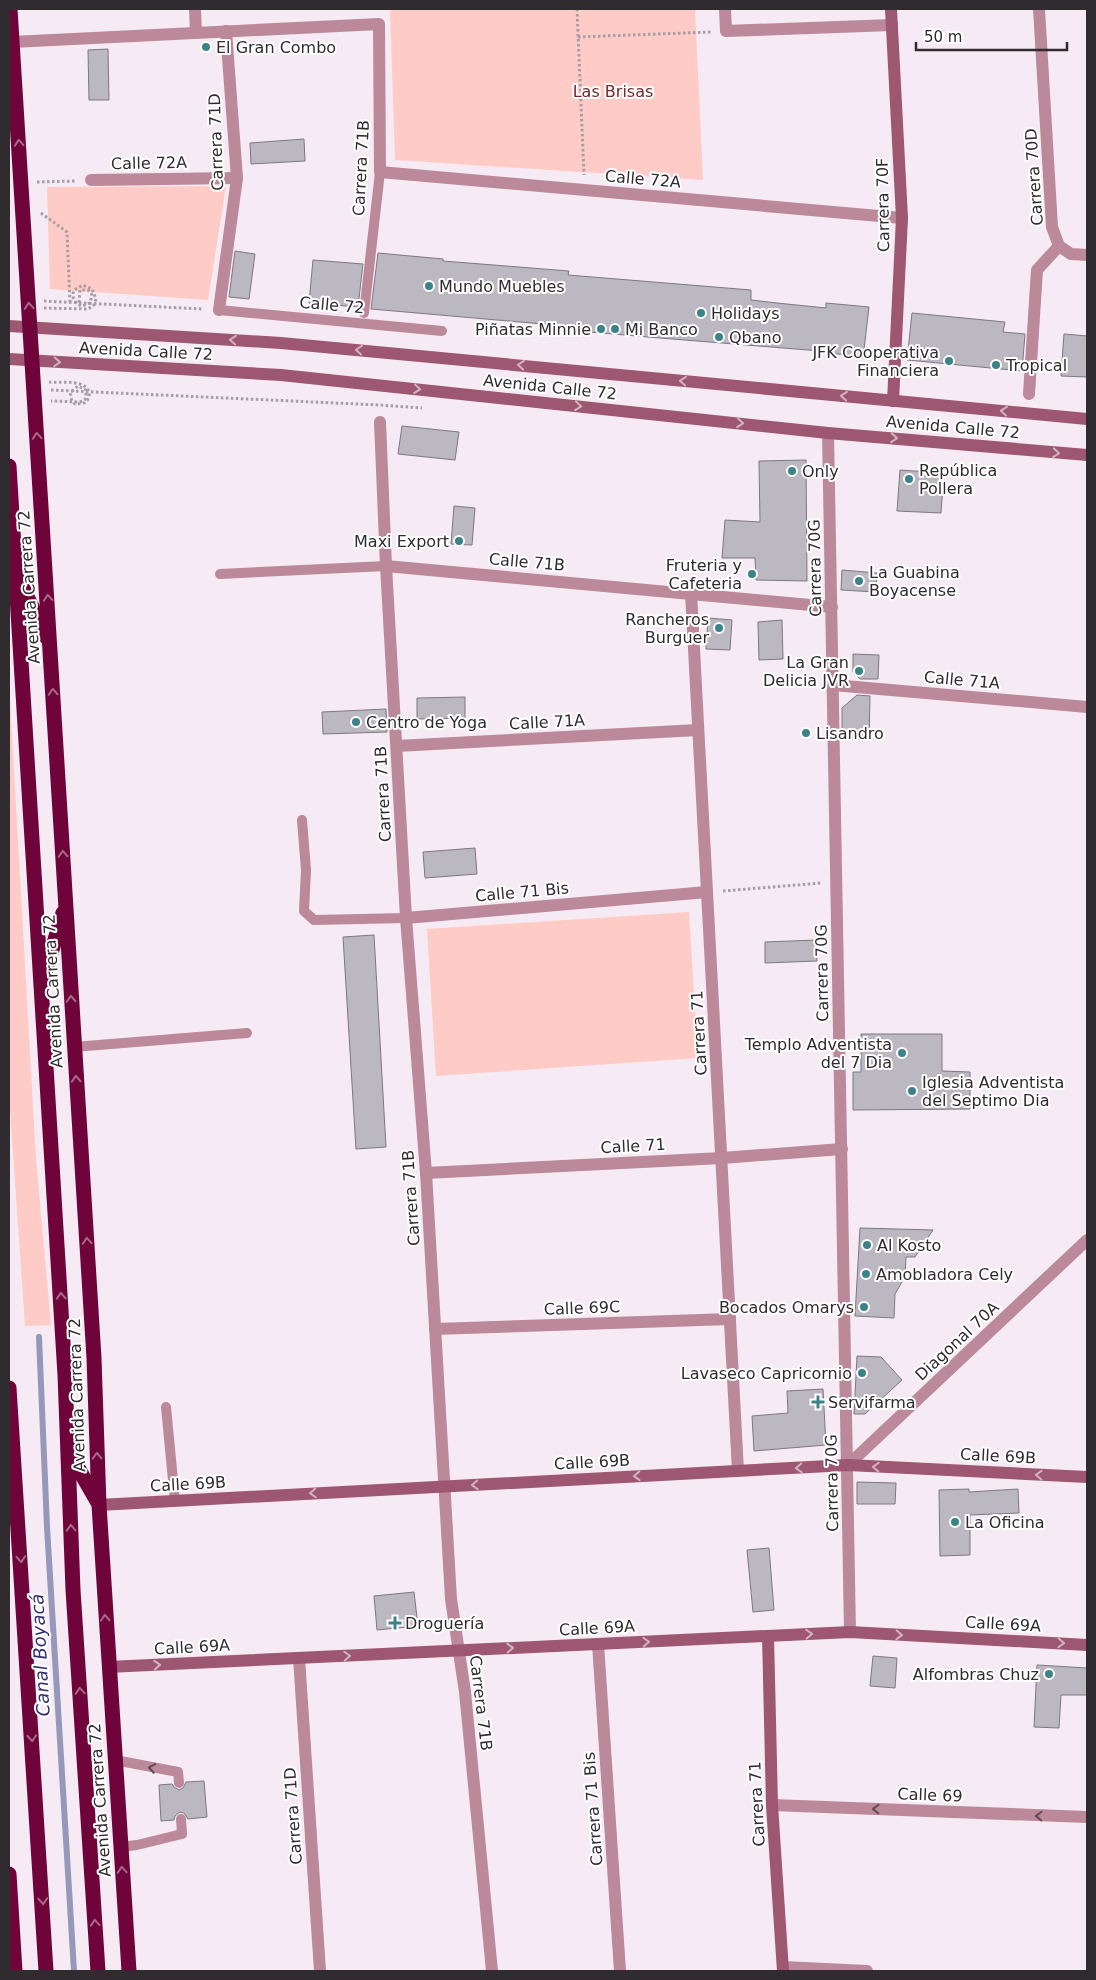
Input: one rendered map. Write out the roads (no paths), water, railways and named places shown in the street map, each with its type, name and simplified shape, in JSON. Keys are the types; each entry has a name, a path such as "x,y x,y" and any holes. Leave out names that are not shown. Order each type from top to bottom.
{"highway":[{"name":"Avenida Carrera 72","path":"10,9 32,304 35,395 94,1358 99,1504 108,1667 129,1971"},
{"name":"Avenida Carrera 72","path":"9,466 40,991 53,1174 68,1450 73,1590 98,1971"},
{"path":"15,572 51,646"},
{"path":"40,991 66,903"},
{"path":"9,1388 46,1971"},
{"path":"68,1450 99,1504"},
{"path":"9,1510 19,1532"},
{"path":"9,1874 15,1971"}],"street":[{"path":"195,9 196,33"},
{"path":"725,9 726,31 892,25"},
{"name":"Carrera 70F","path":"891,9 902,218 893,401"},
{"name":"Carrera 70D","path":"1038,9 1052,228 1059,246"},
{"name":"Carrera 71B","path":"226,31 379,24 380,172"},
{"path":"12,42 226,31"},
{"name":"Carrera 71D","path":"219,310 237,178 226,31"},
{"name":"Calle 72A","path":"380,172 902,218"},
{"name":"Calle 72A","path":"91,180 237,178"},
{"path":"1029,394 1037,270 1059,246 1071,254 1087,255"},
{"name":"Avenida Calle 72","path":"9,326 282,343 1087,419"},
{"name":"Avenida Calle 72","path":"9,359 281,375 828,433 1087,455"},
{"name":"Carrera 71B","path":"380,422 386,566 406,918 426,1173 450,1600 465,1692 492,1971"},
{"name":"Carrera 70G","path":"828,433 850,1632"},
{"name":"Calle 71B","path":"386,566 832,607"},
{"name":"Carrera 71","path":"691,593 738,1471"},
{"name":"Calle 71A","path":"833,685 1087,708"},
{"name":"Calle 71A","path":"397,746 698,730"},
{"name":"Calle 71 Bis","path":"406,918 708,892"},
{"name":"Calle 71","path":"426,1173 722,1158 842,1149"},
{"name":"Diagonal 70A","path":"848,1465 1087,1240"},
{"name":"Calle 69C","path":"435,1329 730,1319"},
{"name":"Calle 69B","path":"99,1504 848,1465 1087,1477"},
{"name":"Calle 69A","path":"108,1667 850,1632 1087,1645"},
{"name":"Carrera 71","path":"768,1636 772,1805 783,1969"},
{"name":"Carrera 71 Bis","path":"598,1644 620,1971"},
{"name":"Carrera 71D","path":"298,1658 320,1971"},
{"name":"Calle 69","path":"772,1805 1087,1818"},
{"path":"783,1969 867,1971"}],"lane":[{"name":"Carrera 71B","path":"364,313 380,172"},
{"name":"Calle 72","path":"219,310 442,331"},
{"name":"Calle 71B","path":"220,574 386,566"},
{"name":"Calle 71 Bis","path":"302,820 306,870 304,911 314,920 406,918"},
{"path":"74,1047 247,1033"},
{"path":"166,1407 175,1500"},
{"path":"115,1760 178,1772 179,1783"},
{"path":"120,1847 137,1846 182,1834 181,1819"}],"waterway":[{"name":"Canal Boyacá","path":"39,1337 47,1527 74,1971"}],"place":[{"name":"El Gran Combo","path":"206,47"},
{"name":"Mundo Muebles","path":"429,286"},
{"name":"Holidays","path":"701,313"},
{"name":"Piñatas Minnie","path":"601,329"},
{"name":"Mi Banco","path":"615,329"},
{"name":"Qbano","path":"719,337"},
{"name":"JFK Cooperativa Financiera","path":"949,361"},
{"name":"Tropical","path":"996,365"},
{"name":"Only","path":"792,471"},
{"name":"República Pollera","path":"909,479"},
{"name":"Maxi Export","path":"459,541"},
{"name":"Fruteria y Cafeteria","path":"752,574"},
{"name":"La Guabina Boyacense","path":"859,581"},
{"name":"Rancheros Burguer","path":"719,628"},
{"name":"La Gran Delicia JVR","path":"859,671"},
{"name":"Centro de Yoga","path":"356,722"},
{"name":"Lisandro","path":"806,733"},
{"name":"Templo Adventista del 7 Dia","path":"902,1053"},
{"name":"Iglesia Adventista del Septimo Dia","path":"912,1091"},
{"name":"Al Kosto","path":"867,1245"},
{"name":"Amobladora Cely","path":"866,1274"},
{"name":"Bocados Omarys","path":"864,1307"},
{"name":"Lavaseco Capricornio","path":"862,1373"},
{"name":"Servifarma","path":"818,1402"},
{"name":"La Oficina","path":"955,1522"},
{"name":"Droguería","path":"395,1623"},
{"name":"Alfombras Chuz","path":"1049,1674"}],"park label":[{"name":"Las Brisas","path":"613,91"}]}
